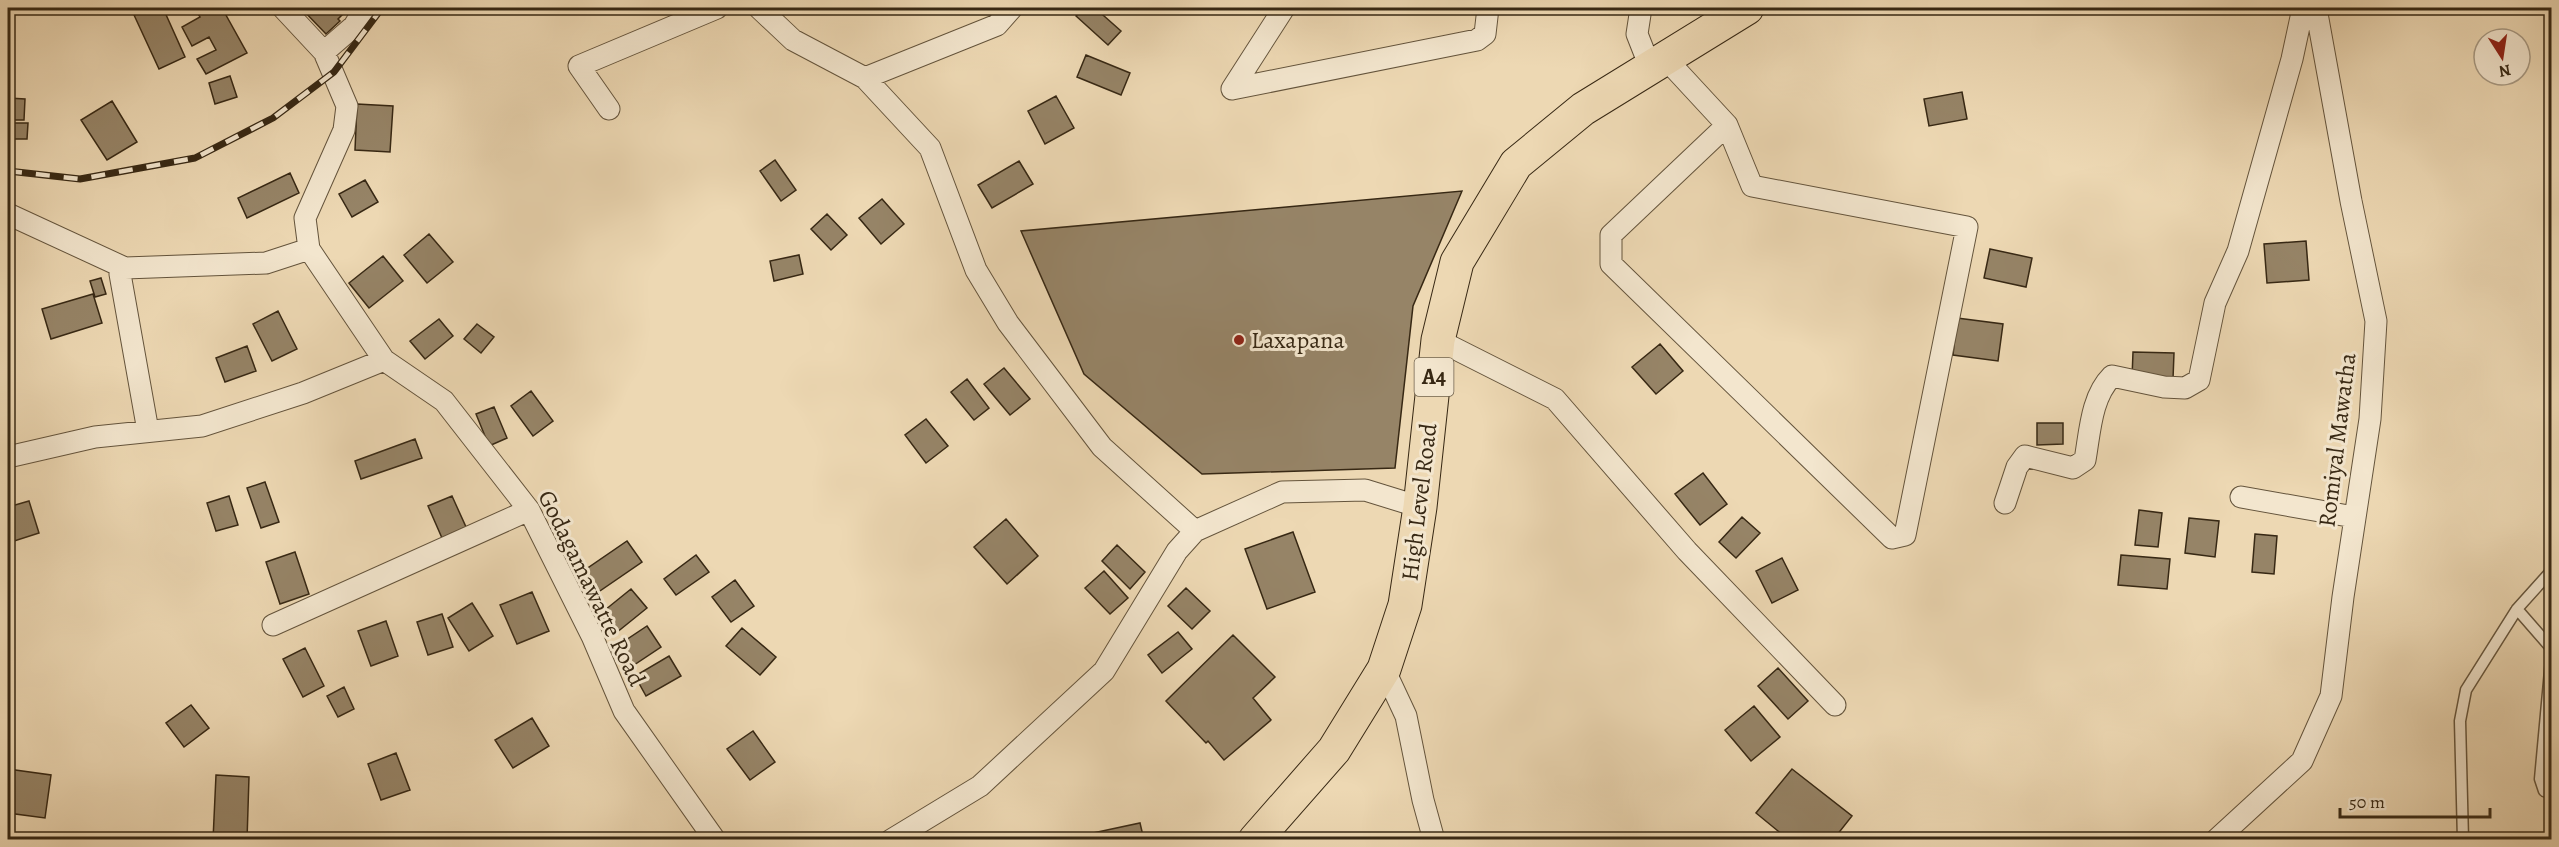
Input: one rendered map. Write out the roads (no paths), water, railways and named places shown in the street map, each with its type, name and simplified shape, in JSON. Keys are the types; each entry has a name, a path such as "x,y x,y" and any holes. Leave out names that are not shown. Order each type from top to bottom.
{"highway":[{"name":"High Level Road","path":"1255,840 1334,750 1384,669 1405,605 1420,507 1438,340 1457,262 1516,164 1583,109 1747,8"}],"street":[{"name":"Godagamawatte Road","path":"283,8 324,52 347,106 344,130 305,218 309,249 384,360 444,401 529,510 592,636 624,711 715,840"},
{"path":"324,52 354,26 365,8"},
{"path":"609,109 579,66 717,8"},
{"path":"759,8 794,40 865,78 930,148 976,270 1008,323 1102,447 1195,531"},
{"path":"865,78 997,25 1012,8"},
{"path":"1284,8 1232,89 1477,40 1485,34 1488,8"},
{"path":"1641,8 1637,34 1658,62 1727,125 1752,186 1967,227 1905,535 1892,538 1611,264 1611,235 1727,125"},
{"path":"2005,503 2017,467 2025,456 2073,468 2085,460 2096,400 2101,387 2112,376 2164,387 2186,388 2199,380 2215,303 2238,251 2292,59 2303,8"},
{"name":"Romiyal Mawatha","path":"2216,840 2302,761 2331,696 2354,517 2370,419 2376,321 2351,201 2316,8"},
{"path":"8,214 125,268 266,263 309,249"},
{"path":"125,268 120,274 148,431"},
{"path":"1438,340 1556,399 1687,551 1835,705"},
{"path":"8,457 95,437 202,426 303,393 384,360"},
{"path":"891,840 980,786 1104,671 1177,551 1195,531 1282,492 1365,490 1420,507"},
{"path":"2241,497 2354,517"},
{"path":"273,625 529,510"},
{"path":"1384,669 1406,716 1423,800 1434,840"}],"lane":[{"path":"2463,840 2460,721 2466,690 2517,609 2552,570"},
{"path":"2517,609 2551,649 2540,779 2544,791 2552,794"}],"railway":[{"path":"8,171 80,179 195,158 273,118 334,72 382,8"}],"place":[{"name":"Laxapana","path":"1239,340"}]}
